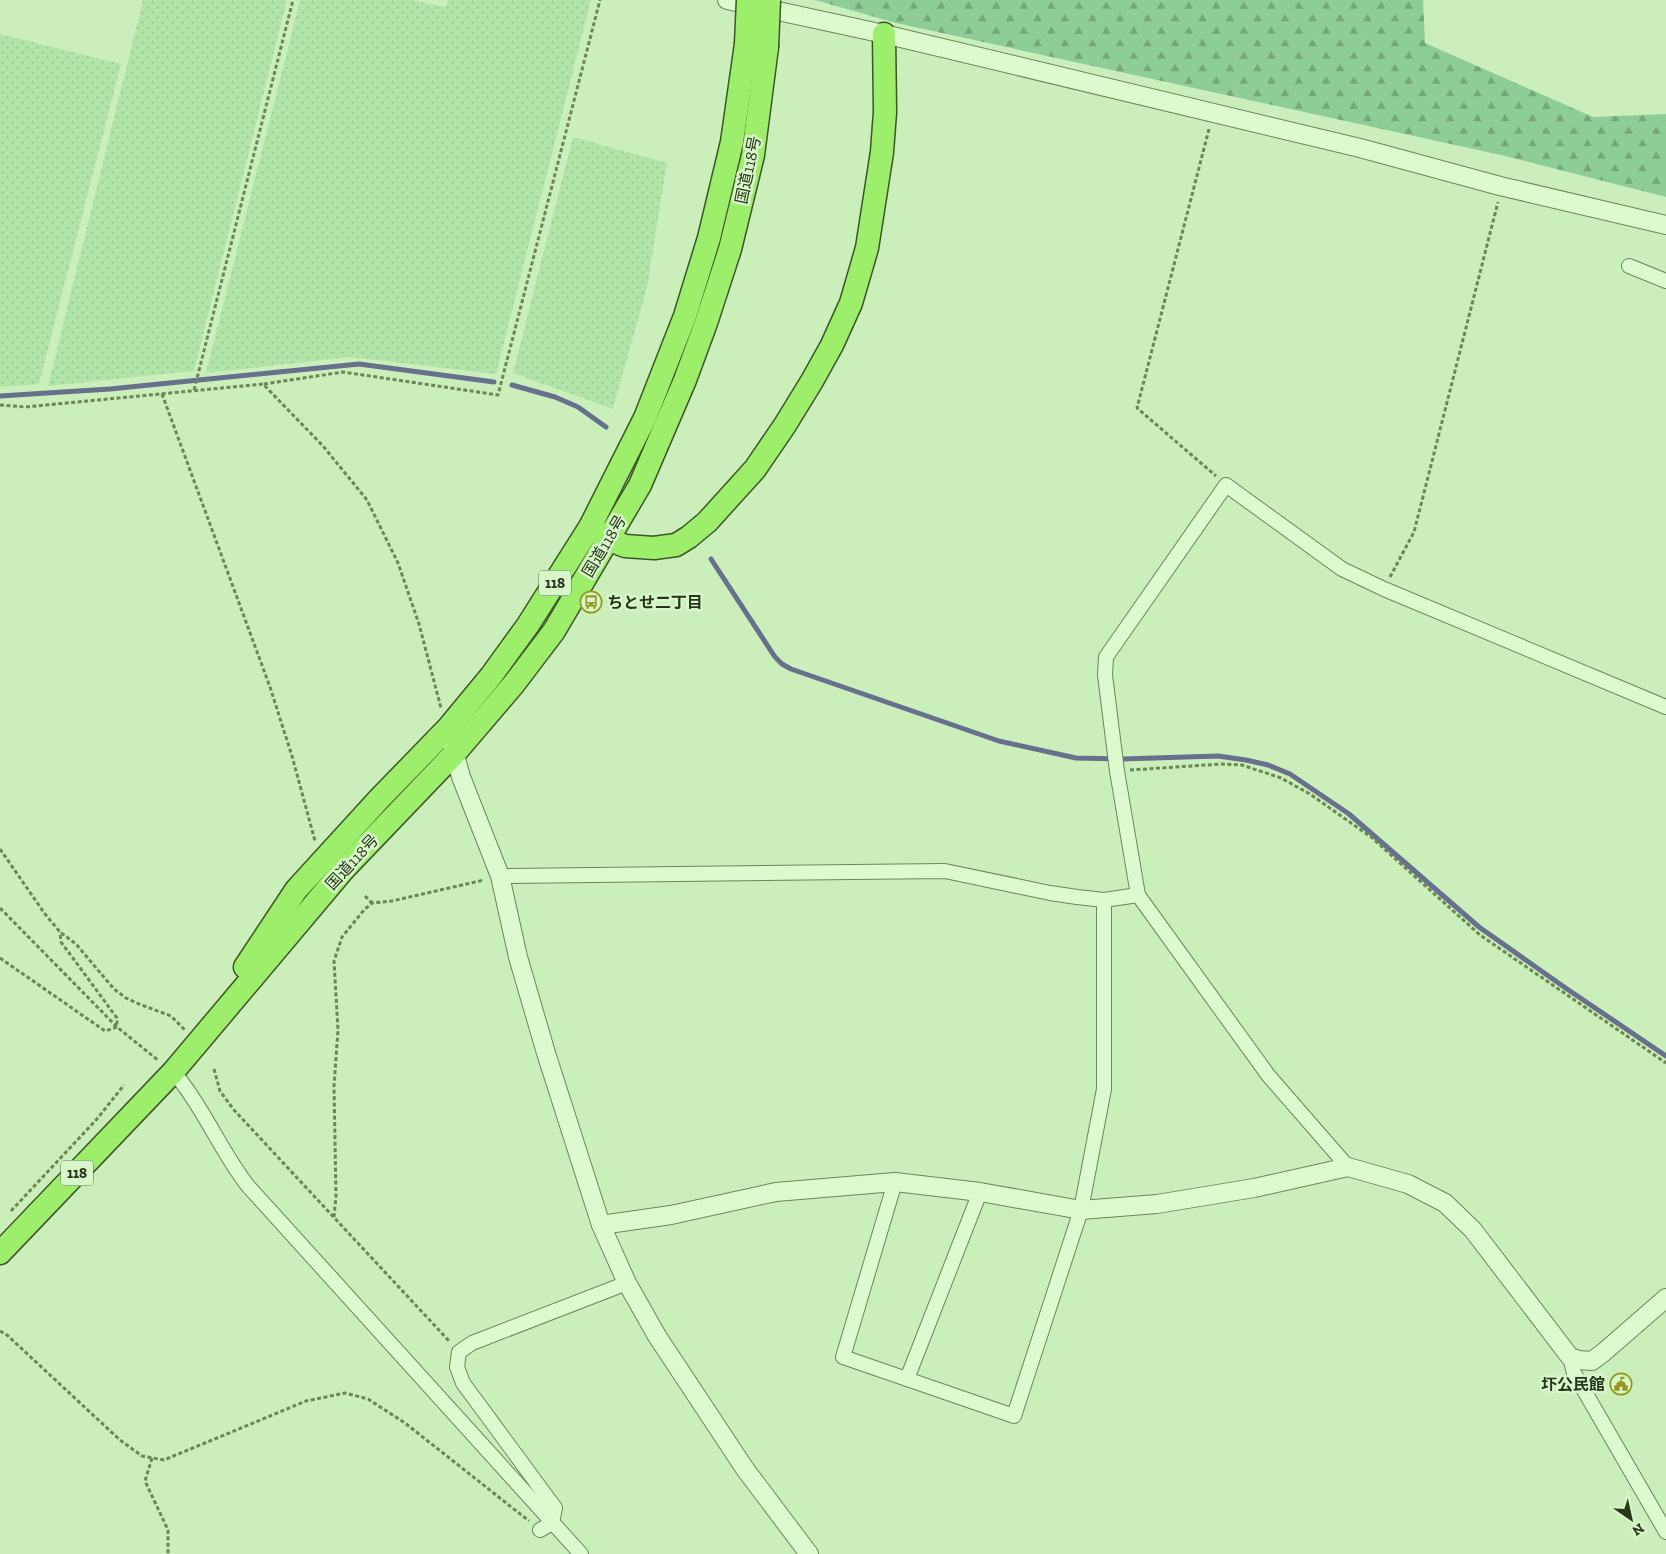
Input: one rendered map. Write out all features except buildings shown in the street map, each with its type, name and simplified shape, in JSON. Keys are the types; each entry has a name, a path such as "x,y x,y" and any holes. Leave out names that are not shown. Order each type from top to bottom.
{"highway":[{"name":"国道118号","path":"0,1253 154,1092 176,1076 194,1034 249,960 296,890 373,805 448,728 491,676 599,533 640,485 685,380 706,323 730,249 753,155 756,45 748,0"},
{"name":"国道118号","path":"756,45 769,0"},
{"path":"599,533 625,546 654,548 676,545 689,537 707,522 756,470 786,425 832,345 851,303 867,248 876,199 885,112 884,34"},
{"name":"国道118号","path":"194,1034 344,869 454,754 513,685 554,630 599,533"}],"street":[{"path":"727,0 884,34 1214,113 1360,148 1500,186 1666,225"},
{"path":"1629,266 1666,281"},
{"path":"1348,1167 1268,1075 1138,895 1116,764 1105,675 1106,657 1226,485 1342,569 1384,589 1666,707"},
{"path":"448,728 454,754 500,876 521,967 546,1053 602,1224 627,1283 657,1336 740,1461 809,1554"},
{"path":"500,876 945,871 1050,893 1104,900 1138,895"},
{"path":"895,1182 843,1357 1014,1416 1081,1210 1104,1089 1104,900"},
{"path":"176,1076 192,1095 233,1167 248,1186 581,1554"},
{"path":"602,1224 671,1215 776,1192 895,1182 980,1192 1081,1210 1157,1204 1254,1188 1348,1167 1408,1184 1445,1203 1473,1230 1570,1357 1574,1373 1666,1532"},
{"path":"907,1379 980,1192"},
{"path":"540,1530 552,1522 555,1508 463,1383 457,1367 459,1352 472,1343 627,1283"},
{"path":"1570,1357 1592,1361 1666,1298"}],"path":[{"path":"194,390 293,0"},
{"path":"0,405 25,407 162,394 263,384 343,372 498,395 600,0"},
{"path":"1214,113 1136,408 1226,485"},
{"path":"1384,589 1414,532 1497,207 1500,186"},
{"path":"263,384 324,446 367,500 398,563 419,624 437,696 448,728"},
{"path":"162,394 270,687 292,756 315,841"},
{"path":"1116,764 1148,768 1222,764 1248,767 1281,778 1310,794 1371,837 1480,934 1666,1063"},
{"path":"0,849 45,914 60,932 76,944 114,989 126,998 171,1016 194,1034"},
{"path":"334,1217 336,1196 334,1086 338,1030 334,961 342,937 372,903 392,901 500,876"},
{"path":"365,896 372,903"},
{"path":"0,908 117,1027 176,1076"},
{"path":"60,932 61,942 116,1018 117,1027"},
{"path":"0,958 105,1032 117,1027"},
{"path":"214,1069 220,1091 234,1110 459,1352"},
{"path":"7,1215 91,1126 124,1085"},
{"path":"0,1331 7,1335 120,1440 142,1456 164,1460 306,1401 345,1392 368,1399 405,1424 540,1530"},
{"path":"152,1458 145,1481 168,1530 168,1554"}],"green space":[{"path":"143,0 287,0 194,371 48,386"},
{"path":"300,0 411,0 446,7 448,0 591,0 496,374 350,357 206,373"},
{"path":"815,0 1423,0 1425,43 1593,117 1666,114 1666,197 1501,155 896,23"},
{"path":"0,34 121,64 39,384 0,387"},
{"path":"573,137 667,163 647,287 613,409 513,373"}],"waterway":[{"path":"0,396 110,389 359,364 494,382"},
{"path":"512,385 555,397 578,407 606,427"},
{"path":"711,559 775,657 791,669 999,741 1076,758 1122,759 1218,756 1268,765 1290,774 1349,814 1479,927 1666,1056"}],"place":[{"name":"ちとせ二丁目","path":"591,602"},
{"name":"圷公民館","path":"1621,1384"}]}
